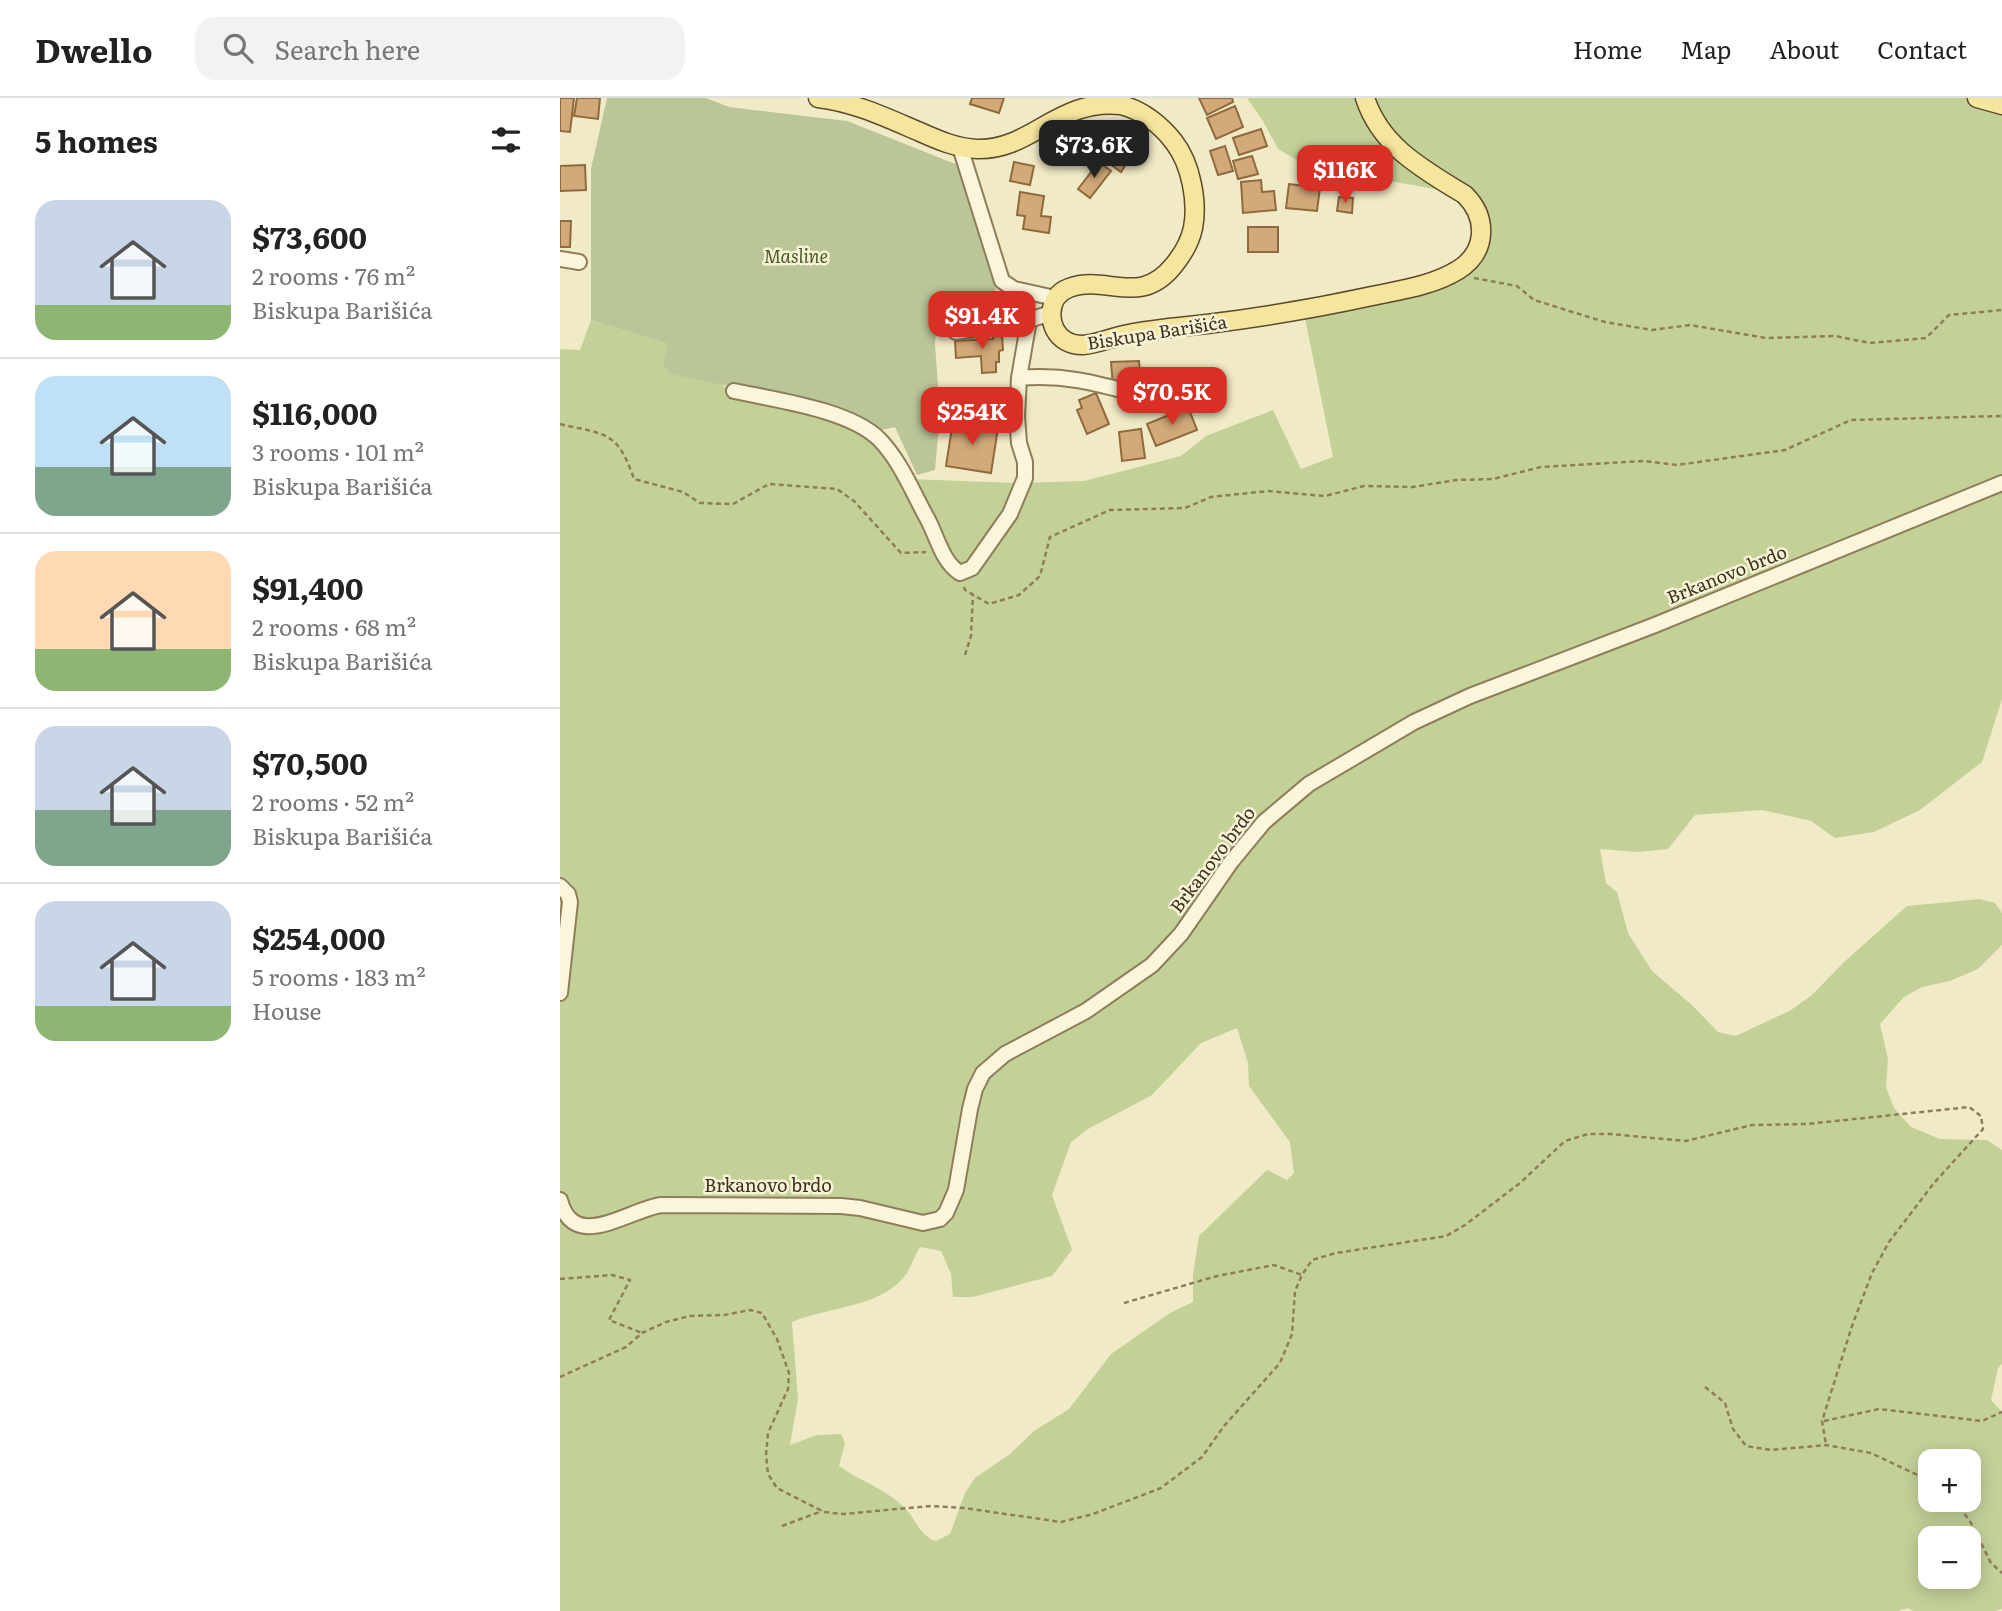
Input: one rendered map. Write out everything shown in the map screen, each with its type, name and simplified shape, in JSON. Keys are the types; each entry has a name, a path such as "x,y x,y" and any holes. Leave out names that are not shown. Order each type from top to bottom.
{"main road":[{"path":"818,98 851,105 960,147 979,149 999,146 1071,108 1094,100 1109,102 1142,114 1171,138 1178,147 1191,185 1195,209 1191,239 1177,262 1155,282 1133,288 1077,286 1061,292 1053,306"},
{"name":"Biskupa Barišića","path":"1053,306 1057,334 1065,341 1080,345 1136,333 1273,316 1335,304 1416,287 1457,270 1476,252 1481,241 1482,230 1477,211 1465,195 1432,176 1394,147 1377,124 1365,98"},
{"path":"1978,98 2002,105"}],"street":[{"path":"960,147 1002,281 1053,306"},
{"path":"560,258 579,262"},
{"path":"956,332 1028,320 1053,306"},
{"path":"734,391 825,412 869,430 893,456 949,564 960,573 972,568 1010,514 1025,478 1017,412 1028,320"},
{"path":"1019,378 1062,377 1140,395"},
{"path":"954,415 1017,412"},
{"name":"Brkanovo brdo","path":"560,1200 566,1216 581,1225 592,1226 661,1205 841,1206 923,1223 940,1219 946,1213 956,1191 970,1109 975,1088 984,1073 1005,1054 1086,1011 1152,965 1181,934 1231,862 1264,822 1309,783 1414,722 1470,696 1656,625 2002,482"},
{"path":"560,886 568,894 570,902 560,993"}],"path":[{"path":"1457,270 1476,279 1517,286 1534,300 1605,321 1652,330 1690,325 1766,338 1835,335 1870,343 1926,338 1948,315 2002,310"},
{"path":"960,573 965,590 989,604 1019,595 1040,576 1050,537 1110,510 1185,508 1211,497 1268,491 1325,496 1364,486 1413,487 1456,480 1493,479 1541,467 1644,461 1677,465 1785,450 1851,420 2002,415"},
{"path":"560,424 609,436 626,455 634,479 683,492 700,503 733,504 769,484 837,489 854,501 901,553 943,551"},
{"path":"965,655 971,636 973,595"},
{"path":"560,1377 626,1347 642,1333 666,1322 691,1316 724,1315 750,1310 762,1313 789,1373 788,1389 768,1433 768,1474 777,1488 822,1511 843,1514 931,1506 1060,1522 1093,1514 1161,1488 1202,1457 1224,1426 1280,1363 1292,1334 1295,1291 1301,1275 1312,1260 1336,1253 1446,1236 1465,1226 1520,1183 1565,1141 1588,1134 1611,1134 1686,1141 1752,1125 1807,1124 1969,1108 1981,1116 1983,1129 1934,1183 1889,1242 1872,1273 1822,1421 1826,1445"},
{"path":"1124,1303 1217,1276 1274,1265 1301,1275"},
{"path":"560,1279 612,1275 630,1280 609,1320 642,1333"},
{"path":"1705,1387 1726,1402 1732,1429 1746,1446 1771,1450 1826,1445 1871,1453 1918,1473"},
{"path":"1822,1421 1879,1409 1982,1421 2002,1412"},
{"path":"782,1526 822,1511"},
{"path":"1963,1512 1991,1563 2002,1573"}],"green space":[{"name":"Masline","path":"607,98 706,98 729,107 847,121 963,167 983,222 997,297 938,298 935,344 940,413 935,470 917,475 895,427 881,430 818,405 671,374 663,364 668,344 591,320 591,169"},
{"path":"1247,98 2002,98 2002,699 1982,762 1920,810 1874,832 1835,838 1811,821 1762,810 1695,815 1668,849 1638,852 1600,849 1606,883 1617,892 1628,933 1652,971 1693,1006 1718,1032 1736,1036 1791,1010 1812,995 1844,962 1907,906 1980,899 1995,903 2002,913 2002,945 1978,969 1950,981 1922,987 1904,997 1880,1024 1888,1059 1886,1087 1894,1108 1911,1127 1940,1139 1987,1140 2002,1150 2002,1364 1998,1368 1991,1400 2002,1412 2002,1609 560,1611 560,349 580,350 591,320 668,344 725,387 818,405 881,430 909,479 1017,483 1084,481 1181,456 1206,436 1273,410 1301,469 1333,457 1302,303 1392,283 1441,268 1470,248 1476,222 1451,192 1307,166 1278,149","holes":["1237,1028 1248,1063 1249,1086 1290,1142 1294,1173 1287,1180 1267,1170 1199,1236 1193,1275 1193,1302 1170,1313 1111,1354 1069,1409 1034,1431 1010,1454 975,1478 965,1493 950,1534 936,1541 931,1539 899,1502 839,1466 845,1443 841,1434 817,1435 790,1445 798,1399 792,1322 880,1295 904,1277 920,1247 941,1251 951,1274 953,1297 973,1297 1052,1276 1072,1250 1052,1195 1071,1142 1088,1129 1152,1095 1201,1043"]}],"building":[{"path":"560,98 574,98 570,132 560,131"},
{"path":"577,98 600,98 598,119 574,116"},
{"path":"972,98 1004,98 999,113 970,104"},
{"path":"1199,98 1232,98 1233,102 1207,115"},
{"path":"1235,106 1243,127 1216,139 1207,118"},
{"path":"1261,129 1267,146 1239,155 1233,138"},
{"path":"1111,136 1134,152 1121,172 1097,154"},
{"path":"1225,146 1233,171 1218,175 1210,151"},
{"path":"1252,156 1258,174 1238,179 1233,161"},
{"path":"1014,162 1034,166 1030,185 1010,181"},
{"path":"1099,162 1111,171 1090,198 1078,189"},
{"path":"585,165 586,190 560,191 560,166"},
{"path":"1261,180 1262,192 1274,191 1276,210 1243,213 1241,182"},
{"path":"1289,184 1320,188 1317,211 1286,208"},
{"path":"1020,192 1044,196 1041,216 1051,217 1049,233 1023,229 1025,216 1017,215"},
{"path":"1339,197 1353,198 1352,213 1337,211"},
{"path":"560,221 571,221 570,247 560,247"},
{"path":"1248,227 1278,227 1278,252 1248,252"},
{"path":"993,335 1002,335 1003,350 999,351 996,372 982,373 981,356 956,358 955,341 993,339"},
{"path":"1139,361 1141,385 1113,386 1111,362"},
{"path":"1179,377 1184,390 1155,401 1150,388"},
{"path":"1096,393 1109,424 1087,434 1077,410 1082,408 1079,400"},
{"path":"1188,407 1197,430 1156,446 1147,424"},
{"path":"953,421 998,428 991,473 946,466"},
{"path":"1141,429 1145,458 1122,461 1119,432"}]}
